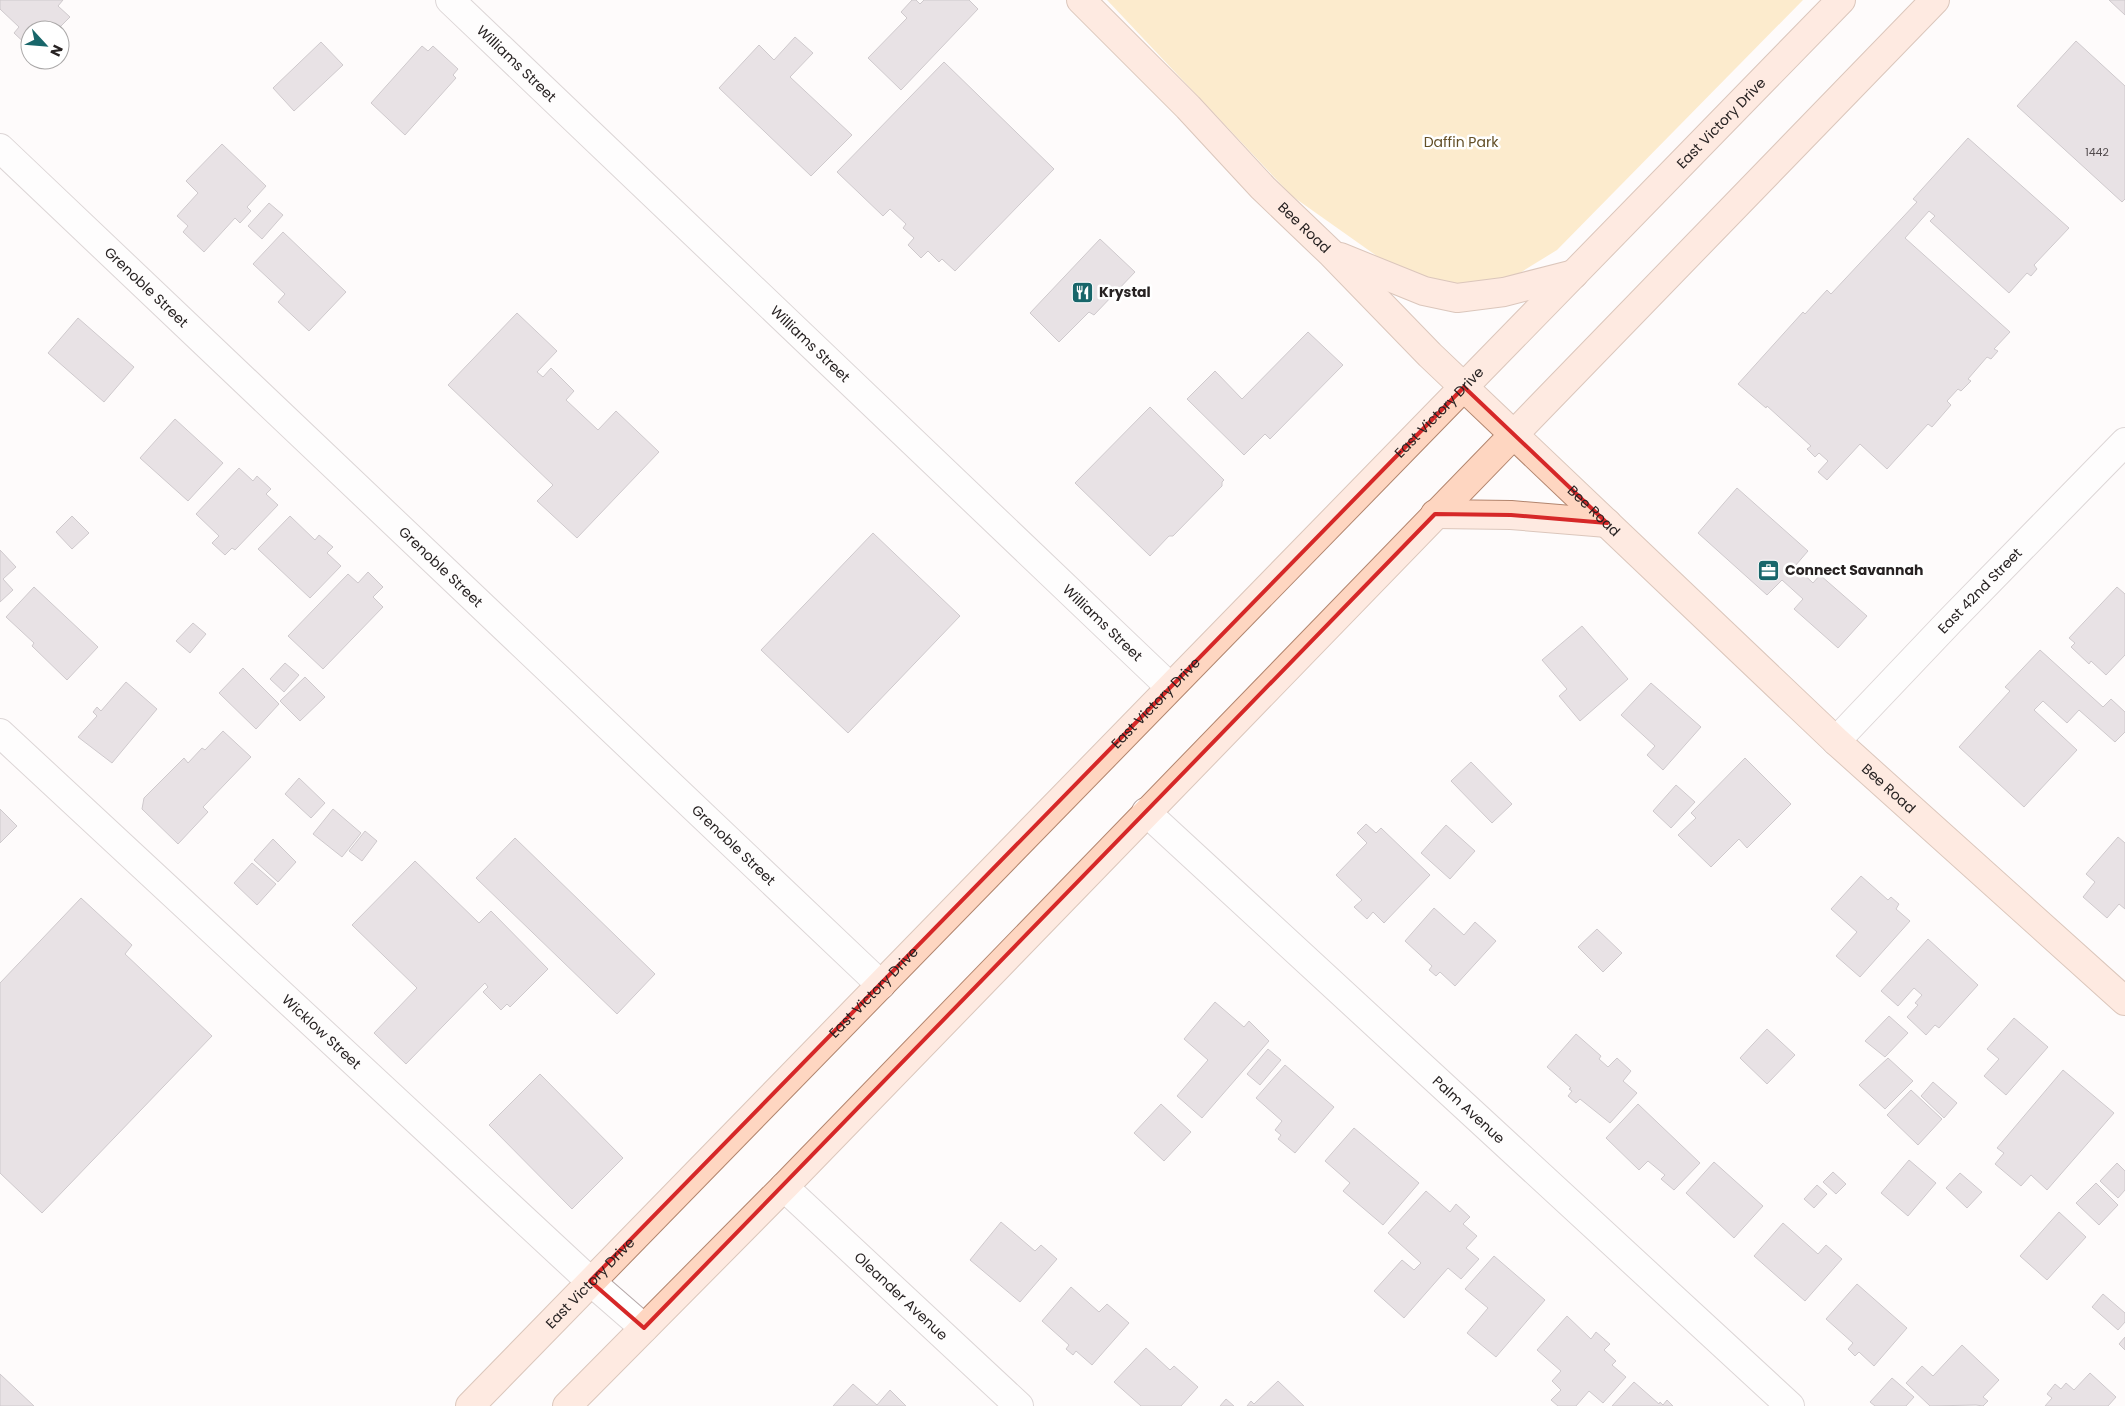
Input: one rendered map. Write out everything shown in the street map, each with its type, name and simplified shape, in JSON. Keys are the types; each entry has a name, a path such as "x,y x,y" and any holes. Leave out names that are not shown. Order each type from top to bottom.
{"main road":[{"name":"Bee Road","path":"1081,0 1188,106 1263,188 1513,434 1836,741 2125,1001"},
{"name":"East Victory Drive","path":"470,1406 1841,0"},
{"path":"567,1406 784,1187 1935,0"},
{"path":"1332,254 1424,290 1457,298 1504,292 1574,274"},
{"path":"1435,514 1511,514 1607,523"}],"street":[{"name":"Williams Street","path":"450,0 1170,687"},
{"name":"Grenoble Street","path":"0,148 881,985"},
{"name":"East 42nd Street","path":"1836,741 2125,442"},
{"name":"Wicklow Street","path":"0,733 590,1281 644,1328"},
{"name":"Palm Avenue","path":"1146,812 1790,1406"},
{"name":"Oleander Avenue","path":"784,1187 1019,1406"}],"highlighted area":[{"path":"1464,387 1607,523 1511,515 1435,514 644,1328 590,1281 881,985"}],"green space":[{"name":"Daffin Park","path":"1107,0 1803,0 1557,250 1510,279 1456,287 1398,271 1292,196"}],"building":[{"path":"0,0 63,0 58,6 70,17 67,20 20,20 20,39 14,33 19,27 0,9"},
{"path":"912,0 916,0 920,4 924,0 969,0 978,9 901,90 868,58 907,18 901,12"},
{"path":"2109,0 2125,0 2125,15"},
{"path":"795,37 813,53 790,77 852,135 811,176 719,88 759,45 774,60"},
{"path":"2076,41 2125,86 2125,199 2122,202 2017,106"},
{"path":"321,42 343,65 294,111 273,88"},
{"path":"422,46 428,51 433,46 458,69 453,75 456,78 405,135 371,103"},
{"path":"944,62 1054,169 955,271 942,259 939,262 928,251 921,258 908,245 914,238 903,228 906,224 890,209 883,216 837,172"},
{"path":"1968,138 2069,228 2034,265 2037,269 2031,276 2027,273 2009,293 1930,221 1935,216 1929,211 1905,238 2010,332 1994,349 1998,351 1991,359 1987,357 1968,379 1971,381 1961,391 1958,389 1947,401 1951,405 1932,427 1928,424 1887,469 1860,444 1827,480 1818,472 1828,461 1819,453 1815,457 1807,449 1811,446 1767,406 1766,408 1738,384 1803,312 1805,314 1827,290 1831,294 1917,202 1913,199"},
{"path":"222,144 266,186 247,207 251,211 240,223 235,218 204,252 183,232 188,226 177,216 198,193 186,181"},
{"path":"269,203 283,215 262,239 248,226"},
{"path":"283,232 346,292 309,331 278,302 285,294 253,264"},
{"name":"Krystal","path":"1100,239 1135,272 1094,315 1089,312 1059,342 1030,313"},
{"path":"517,313 557,351 537,372 543,377 551,368 574,391 566,400 598,430 616,411 659,452 577,538 537,501 553,485 448,385"},
{"path":"78,318 134,367 104,402 48,353"},
{"path":"1308,332 1343,365 1270,439 1265,434 1244,455 1187,399 1215,371 1242,399"},
{"path":"1150,407 1224,480 1222,486 1173,536 1169,536 1150,556 1075,483"},
{"path":"175,419 223,463 188,501 140,458"},
{"path":"239,468 253,481 257,476 271,489 266,494 278,505 235,550 232,548 225,555 212,543 219,536 196,514"},
{"name":"Connect Savannah","path":"1737,488 1808,551 1795,566 1813,583 1820,575 1867,616 1838,648 1794,609 1803,599 1782,580 1767,595 1698,533"},
{"path":"72,516 89,533 72,549 56,532"},
{"path":"290,516 315,540 319,535 333,547 327,553 341,566 310,598 258,549"},
{"path":"873,533 960,616 848,733 761,650"},
{"path":"0,550 16,567 3,579 13,590 0,602"},
{"path":"368,572 383,587 373,597 383,607 323,669 288,636 348,574 358,583"},
{"path":"34,587 98,647 67,680 32,646 34,643 6,617"},
{"path":"2117,587 2125,594 2125,655 2106,675 2091,661 2089,664 2071,647 2075,643 2069,638"},
{"path":"193,623 206,634 190,653 176,641"},
{"path":"1582,626 1628,679 1580,721 1559,696 1567,689 1542,660"},
{"path":"2040,650 2103,707 2111,699 2125,712 2125,732 2115,742 2079,710 2067,723 2043,701 2034,710 2077,750 2024,807 1959,747 2010,691 2005,687"},
{"path":"285,663 299,675 284,692 270,679"},
{"path":"243,668 279,704 256,729 219,693"},
{"path":"305,677 325,697 300,721 280,701"},
{"path":"126,682 157,709 112,763 78,737 97,716 93,712 97,707 101,711"},
{"path":"1651,683 1701,727 1663,770 1647,755 1655,746 1621,715"},
{"path":"223,731 251,757 203,807 208,812 178,844 142,809 144,798 184,758 188,763 202,748 205,750"},
{"path":"1745,758 1791,804 1747,848 1739,839 1711,867 1678,835 1696,818 1691,813"},
{"path":"1471,762 1512,804 1492,823 1451,781"},
{"path":"299,778 325,803 311,818 285,794"},
{"path":"1676,785 1695,802 1671,828 1653,811"},
{"path":"0,809 17,826 0,843"},
{"path":"333,809 361,833 342,857 313,834"},
{"path":"1366,824 1376,833 1381,828 1430,875 1384,923 1373,912 1367,919 1354,907 1362,900 1336,875 1367,843 1357,833"},
{"path":"1446,825 1475,851 1450,879 1421,853"},
{"path":"365,831 377,841 362,861 349,851"},
{"path":"2118,837 2125,843 2125,909 2119,904 2107,918 2083,897 2095,882 2086,874"},
{"path":"515,838 655,974 617,1014 476,878"},
{"path":"273,839 296,862 278,882 254,860"},
{"path":"415,861 479,923 491,911 548,969 510,1007 507,1004 501,1010 483,992 488,987 485,983 406,1064 374,1033 417,988 352,925"},
{"path":"252,863 276,884 257,905 234,883"},
{"path":"1861,876 1888,900 1891,897 1899,904 1896,909 1910,921 1860,977 1836,956 1857,932 1831,909"},
{"path":"81,898 132,945 125,954 212,1036 42,1213 0,1173 0,983"},
{"path":"1434,908 1464,935 1475,922 1496,941 1455,986 1440,972 1436,976 1429,970 1432,966 1405,941"},
{"path":"1597,929 1622,953 1603,972 1578,947"},
{"path":"1928,939 1978,985 1939,1028 1935,1025 1926,1035 1907,1017 1918,1005 1915,1003 1922,995 1914,988 1898,1006 1881,991"},
{"path":"1215,1002 1244,1027 1249,1021 1269,1041 1202,1118 1177,1096 1208,1060 1184,1039"},
{"path":"1889,1016 1908,1033 1885,1057 1865,1041"},
{"path":"2014,1018 2048,1047 2006,1095 1984,1076 1999,1059 1987,1049"},
{"path":"1767,1029 1795,1055 1767,1084 1740,1058"},
{"path":"1576,1034 1601,1056 1599,1059 1608,1067 1617,1058 1631,1071 1623,1081 1637,1093 1610,1123 1580,1099 1576,1103 1568,1096 1572,1091 1569,1089 1571,1088 1547,1067"},
{"path":"1268,1049 1281,1060 1260,1085 1247,1074"},
{"path":"1888,1058 1913,1081 1885,1109 1859,1085"},
{"path":"1285,1065 1334,1107 1295,1153 1278,1139 1281,1135 1275,1130 1282,1121 1256,1098"},
{"path":"2063,1070 2114,1113 2047,1190 2031,1175 2021,1186 1995,1164 2004,1153 1997,1148"},
{"path":"540,1074 623,1158 572,1209 489,1125"},
{"path":"1933,1082 1957,1103 1944,1118 1921,1096"},
{"path":"1911,1090 1942,1119 1918,1145 1887,1115"},
{"path":"1161,1104 1191,1132 1164,1161 1134,1133"},
{"path":"1638,1104 1700,1163 1674,1190 1661,1179 1665,1175 1648,1161 1639,1170 1606,1138"},
{"path":"1354,1128 1419,1183 1383,1225 1343,1191 1350,1183 1325,1161"},
{"path":"1909,1160 1936,1183 1908,1216 1881,1193"},
{"path":"1714,1162 1763,1206 1734,1238 1686,1193"},
{"path":"2117,1163 2125,1171 2125,1190 2118,1198 2100,1181"},
{"path":"1833,1172 1846,1184 1836,1194 1823,1182"},
{"path":"1960,1173 1982,1192 1967,1208 1946,1188"},
{"path":"2096,1183 2118,1205 2099,1225 2076,1203"},
{"path":"1817,1185 1827,1194 1814,1208 1804,1199"},
{"path":"1426,1191 1450,1212 1456,1204 1470,1217 1463,1224 1477,1236 1466,1248 1479,1259 1461,1279 1448,1268 1404,1318 1374,1291 1402,1260 1414,1270 1421,1263 1388,1233"},
{"path":"2059,1212 2086,1237 2047,1280 2020,1256"},
{"path":"1001,1222 1035,1251 1041,1245 1057,1259 1020,1302 970,1260"},
{"path":"1783,1223 1818,1254 1826,1245 1842,1259 1805,1301 1754,1256"},
{"path":"1494,1256 1545,1300 1496,1357 1467,1333 1488,1308 1465,1289"},
{"path":"1857,1284 1907,1328 1874,1366 1859,1352 1855,1356 1848,1349 1853,1343 1826,1319"},
{"path":"1071,1287 1099,1312 1107,1304 1129,1323 1092,1365 1076,1351 1073,1355 1066,1349 1069,1345 1042,1321"},
{"path":"2103,1294 2125,1313 2125,1322 2118,1330 2092,1307"},
{"path":"1567,1316 1591,1339 1596,1332 1610,1344 1604,1350 1616,1361 1612,1365 1626,1377 1603,1403 1589,1391 1576,1406 1558,1406 1551,1400 1561,1390 1552,1381 1561,1371 1537,1350"},
{"path":"2125,1337 2125,1350 2119,1344"},
{"path":"1962,1345 1999,1380 1983,1397 1988,1401 1983,1406 1930,1406 1906,1383 1922,1366 1933,1376"},
{"path":"1146,1348 1170,1370 1174,1366 1198,1387 1181,1406 1141,1406 1114,1382"},
{"path":"2090,1373 2116,1397 2108,1406 2045,1406 2052,1398 2047,1394 2055,1384 2061,1389 2066,1383 2074,1390"},
{"path":"0,1374 34,1406 0,1406"},
{"path":"1892,1378 1914,1397 1906,1406 1875,1406 1870,1402"},
{"path":"1278,1381 1304,1406 1247,1406 1251,1401 1254,1404"},
{"path":"1634,1382 1659,1404 1660,1402 1663,1405 1667,1400 1673,1406 1612,1406"},
{"path":"853,1384 877,1405 890,1390 906,1406 833,1406"},
{"path":"1226,1399 1234,1406 1220,1406"}],"place":[{"name":"Krystal","path":"1083,292"},
{"name":"Connect Savannah","path":"1769,570"}]}
